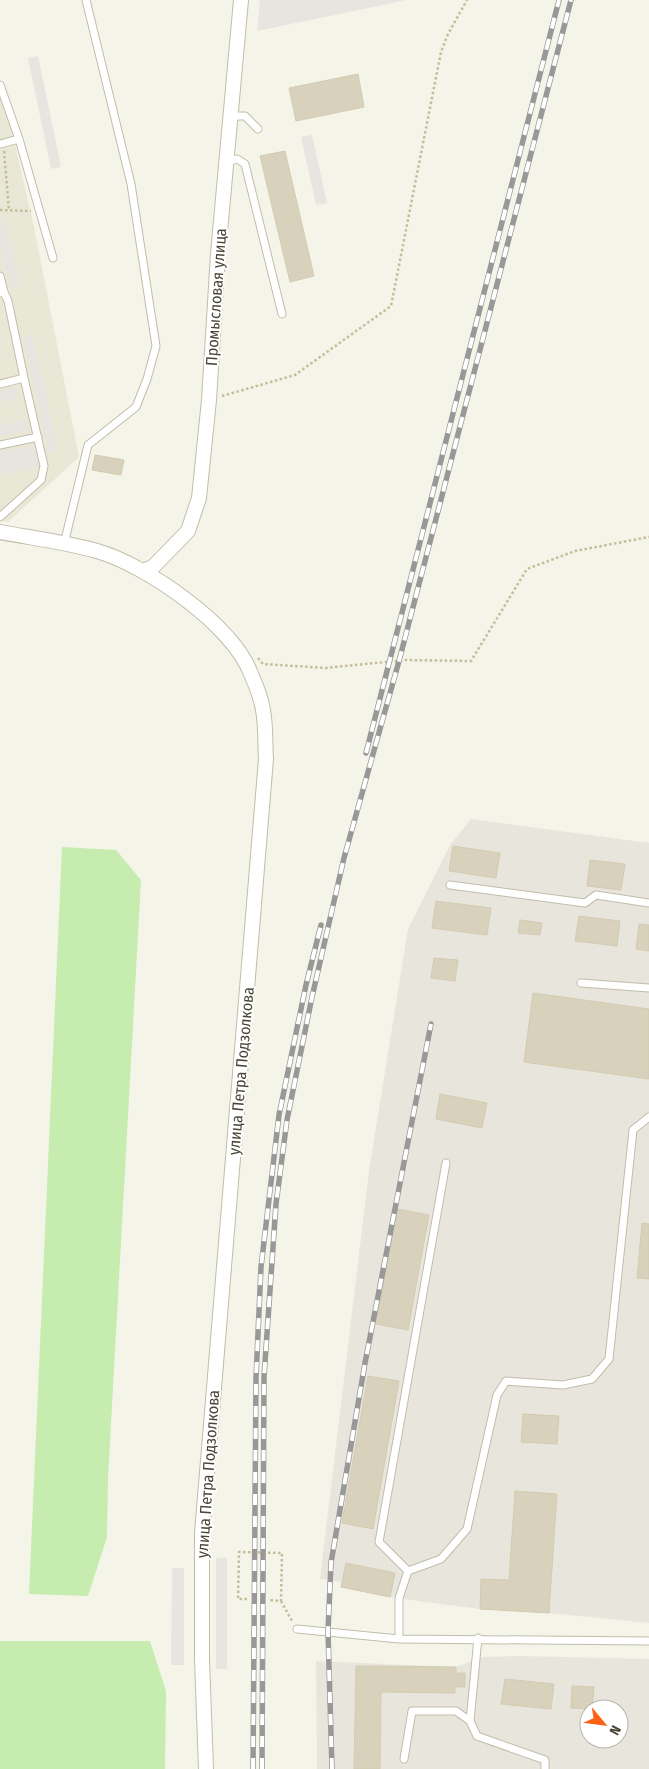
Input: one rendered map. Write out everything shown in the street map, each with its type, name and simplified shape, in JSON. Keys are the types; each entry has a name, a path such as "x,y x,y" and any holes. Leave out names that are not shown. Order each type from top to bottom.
{"street":[{"name":"Промысловая улица","path":"142,571 153,568 188,531 199,498 209,400 218,254 241,0"},
{"name":"улица Петра Подзолкова","path":"0,532 98,552 142,571 190,603 226,636 242,656 251,672 263,710 266,759 202,1533 202,1659 206,1769"}],"lane":[{"path":"64,544 88,445 136,407 147,379 156,346 131,184 86,0"},
{"path":"0,85 19,140 54,258"},
{"path":"230,116 245,116 258,129"},
{"path":"2,144 19,140"},
{"path":"226,162 237,160 245,164 282,314"},
{"path":"0,276 2,292 8,301 44,466 41,480 0,518"},
{"path":"0,384 24,378"},
{"path":"0,446 38,437"},
{"path":"450,886 585,903 596,895 649,903"},
{"path":"581,983 649,988"},
{"path":"408,1571 441,1559 467,1529 497,1395 506,1381 562,1385 592,1379 609,1359 633,1130 649,1117"},
{"path":"408,1571 379,1542 446,1163"},
{"path":"399,1639 399,1598 408,1571"},
{"path":"297,1629 399,1639 478,1638 649,1641"},
{"path":"478,1638 470,1721 477,1736 546,1760 545,1769"},
{"path":"404,1759 412,1711 456,1712 470,1721"}],"path":[{"path":"209,400 295,375 391,306 441,52 448,34 467,0"},
{"path":"2,144 9,210"},
{"path":"0,210 41,212"},
{"path":"263,664 326,668 406,660 471,662 527,569 575,551 649,537"},
{"path":"247,1599 238,1599 239,1552 282,1552 281,1601 297,1629"},
{"path":"269,1600 281,1601"}],"shaded area":[{"path":"260,0 407,0 257,31"},
{"path":"38,56 61,167 51,169 28,58"},
{"path":"0,79 34,227 79,457 8,522 0,521"},
{"path":"312,135 327,203 316,205 301,137"},
{"path":"4,217 20,285 10,288 0,245 0,218"},
{"path":"32,335 58,450 49,452 23,337"},
{"path":"17,387 19,397 0,401 0,391"},
{"path":"26,420 28,430 0,436 0,425"},
{"path":"34,446 39,467 0,475 0,453"},
{"path":"471,819 649,843 649,1623 549,1613 480,1609 425,1602 341,1587 342,1582 320,1579 369,1171 408,929 450,845"},
{"path":"216,1558 227,1558 227,1669 216,1669"},
{"path":"172,1568 184,1568 184,1665 171,1665"},
{"path":"483,1657 649,1659 649,1769 317,1769 316,1661 456,1667"}],"green space":[{"path":"62,847 116,850 141,880 108,1478 107,1537 88,1596 29,1594"},
{"path":"0,1641 150,1641 166,1691 165,1769 0,1769"}],"building":[{"path":"358,74 364,107 296,121 289,88"},
{"path":"285,151 314,276 290,282 260,156"},
{"path":"95,455 124,460 121,475 92,470"},
{"path":"453,846 500,853 496,878 449,871"},
{"path":"590,860 625,864 621,890 587,886"},
{"path":"436,901 491,908 487,935 432,928"},
{"path":"579,916 620,921 617,946 575,941"},
{"path":"520,920 542,923 540,935 518,933"},
{"path":"639,924 649,925 649,951 636,949"},
{"path":"434,958 458,960 455,981 431,978"},
{"path":"533,993 649,1009 649,1079 524,1062"},
{"path":"440,1094 487,1103 482,1128 436,1119"},
{"path":"397,1209 429,1215 408,1330 376,1324"},
{"path":"642,1223 649,1224 649,1279 637,1278"},
{"path":"368,1376 399,1381 373,1529 342,1523"},
{"path":"523,1414 559,1416 557,1444 521,1442"},
{"path":"515,1491 557,1494 549,1613 480,1609 481,1579 509,1580"},
{"path":"346,1563 395,1573 390,1597 341,1587"},
{"path":"356,1666 456,1667 456,1673 465,1673 465,1687 455,1687 455,1693 381,1692 380,1769 354,1769"},
{"path":"505,1679 554,1684 551,1709 501,1704"},
{"path":"572,1686 594,1687 593,1699 579,1699 579,1708 571,1708"}],"railway":[{"path":"366,753 559,0"},
{"path":"262,1769 264,1377 276,1204 287,1120 312,997 344,858 399,661 571,0"},
{"path":"253,1769 256,1378 261,1267 279,1115 306,985 321,925"},
{"path":"332,1769 328,1631 331,1563 365,1363 431,1024"}]}
